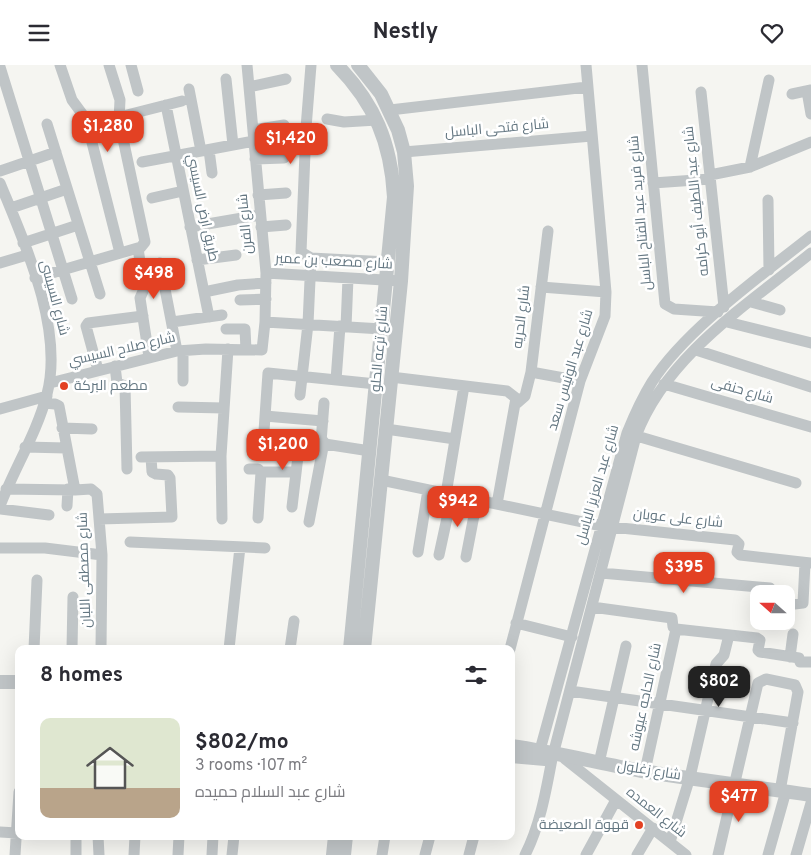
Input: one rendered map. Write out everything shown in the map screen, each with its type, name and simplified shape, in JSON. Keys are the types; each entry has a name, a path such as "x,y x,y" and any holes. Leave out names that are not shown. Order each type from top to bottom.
{"street":[{"path":"60,65 72,100 86,119 120,253"},
{"path":"35,278 138,248 145,241 119,117 120,100 109,65"},
{"path":"131,65 138,91"},
{"name":"شارع الفرن","path":"247,65 266,278 262,350"},
{"path":"300,395 308,324 310,276 308,256 300,247 311,65"},
{"name":"شارع ترعه الحلو","path":"337,65 357,87 377,120 388,147 393,172 394,197 350,645"},
{"name":"شارع ترعه الحلو","path":"359,65 376,86 390,110 404,152 407,186 401,281 364,645"},
{"name":"شارع عبد الونيس سعد","path":"511,645 580,381 605,316 606,292 586,65"},
{"name":"شارع فريد عبد الفتاح الباسل","path":"642,65 665,304 674,309 721,310"},
{"path":"0,67 65,269 72,299"},
{"path":"226,79 234,145"},
{"path":"249,87 267,85 274,81 286,79"},
{"path":"750,167 769,80"},
{"path":"390,110 587,87"},
{"path":"189,89 212,173"},
{"path":"792,94 809,91 811,114"},
{"name":"شارع عبد اللطيف أبو كرامه","path":"701,92 721,310"},
{"path":"119,117 182,101"},
{"name":"طريق ارض السيسي","path":"166,105 209,317"},
{"path":"327,119 344,122 377,120"},
{"path":"47,124 100,295"},
{"path":"142,162 234,145 284,125"},
{"name":"شارع فتحى الباسل","path":"404,152 592,136"},
{"path":"653,183 710,177 750,167 811,142"},
{"path":"0,171 56,152"},
{"path":"255,159 284,157"},
{"name":"شارع السيسى","path":"0,508 6,489 46,399 50,383 51,339 35,278 11,208 1,189"},
{"path":"11,208 67,189"},
{"path":"152,198 183,191"},
{"path":"258,195 286,193"},
{"path":"768,200 769,270"},
{"path":"190,227 260,215"},
{"path":"23,243 78,225"},
{"path":"261,227 286,225"},
{"name":"شارع الحريه","path":"516,403 527,390 531,372 548,231"},
{"name":"شارع عبد العزيز الباسل","path":"559,755 572,637 607,527 632,435 653,381 682,346 721,310 811,236"},
{"path":"138,248 144,289 140,297 150,357"},
{"name":"شارع عبد العزيز الباسل","path":"632,435 664,384 696,350 811,253"},
{"path":"0,263 27,255"},
{"path":"197,260 236,255"},
{"path":"308,256 388,262"},
{"path":"160,263 180,351 183,381"},
{"name":"شارع مصعب بن عمير","path":"204,292 266,278 310,276 401,281"},
{"path":"336,380 348,278"},
{"path":"541,287 606,292"},
{"path":"240,300 266,299"},
{"path":"752,301 780,310"},
{"path":"172,321 222,315"},
{"path":"98,370 86,326 88,323 143,316"},
{"path":"265,322 382,329"},
{"path":"727,322 811,343"},
{"path":"226,329 245,329 246,350"},
{"path":"222,519 221,456 228,349"},
{"name":"شارع صلاح السيسي","path":"50,383 115,365 180,351 262,350"},
{"path":"696,350 811,387"},
{"path":"115,365 117,383 125,386 127,469"},
{"path":"531,372 580,381"},
{"path":"264,431 268,373 376,384"},
{"path":"391,377 507,391 516,398 497,504"},
{"name":"شارع حنفى","path":"664,384 811,427"},
{"path":"439,555 464,386"},
{"path":"0,409 46,399 59,407 71,489 67,506"},
{"path":"309,522 323,442 322,421 324,403"},
{"path":"178,407 224,408"},
{"path":"265,416 322,421"},
{"path":"62,428 92,429"},
{"path":"386,429 456,439"},
{"path":"632,435 796,483"},
{"path":"286,438 323,442 370,451"},
{"path":"292,507 300,439"},
{"path":"25,447 66,448"},
{"path":"263,454 298,455"},
{"path":"99,519 170,518 172,515 170,478 168,475 152,472 146,457 221,456"},
{"path":"249,469 258,469 261,472 296,472"},
{"path":"258,518 261,472"},
{"name":"شارع على عويان","path":"381,480 607,527 735,541 739,544 737,552 740,555 808,563"},
{"path":"6,489 71,489"},
{"name":"شارع مصطفى اللبان","path":"71,489 91,489 96,492 102,555 101,645"},
{"path":"418,552 428,489"},
{"path":"466,557 477,500"},
{"path":"0,508 49,515"},
{"name":"شارع عبد العزيز الباسل","path":"559,755 570,691 601,573 607,527"},
{"path":"130,542 265,548"},
{"path":"229,645 240,547"},
{"path":"0,548 46,548 102,555"},
{"path":"795,604 803,603 808,563"},
{"path":"601,573 750,586"},
{"path":"34,645 38,580"},
{"path":"72,645 74,597"},
{"path":"592,607 672,618 673,627 676,629 757,638 760,640 758,650 760,652 799,658 801,662 811,662"},
{"path":"291,645 294,621"},
{"path":"516,623 572,637"},
{"name":"شارع الحاجه عيوشه","path":"645,771 676,629"},
{"path":"790,657 793,634"},
{"path":"671,847 690,777 716,664 724,655 729,635"},
{"path":"599,763 626,646"},
{"path":"718,855 758,683 766,679 795,685 798,692 783,791 768,855"},
{"path":"0,682 15,682"},
{"path":"570,691 793,723"},
{"name":"شارع زغلول","path":"515,747 645,771 811,795"},
{"path":"525,855 531,843 559,755"},
{"name":"شارع زغلول","path":"515,757 559,755"},
{"name":"شارع العمده","path":"559,755 653,828 671,847 686,855"},
{"path":"586,855 616,800"},
{"path":"796,855 811,803"},
{"path":"637,855 653,828"},
{"path":"0,832 15,833"},
{"path":"15,855 16,840"},
{"path":"76,840 76,855"},
{"path":"98,840 98,855"},
{"path":"134,855 135,840"},
{"path":"178,855 179,840"},
{"path":"212,855 213,840"},
{"path":"232,855 234,840"},
{"path":"333,855 335,840"},
{"path":"344,855 346,840"},
{"path":"382,855 384,840"},
{"path":"425,855 429,840"},
{"path":"470,855 473,840"}],"place":[{"name":"مطعم البركة","path":"64,386"},
{"name":"قهوة الصعيضة","path":"639,825"}]}
